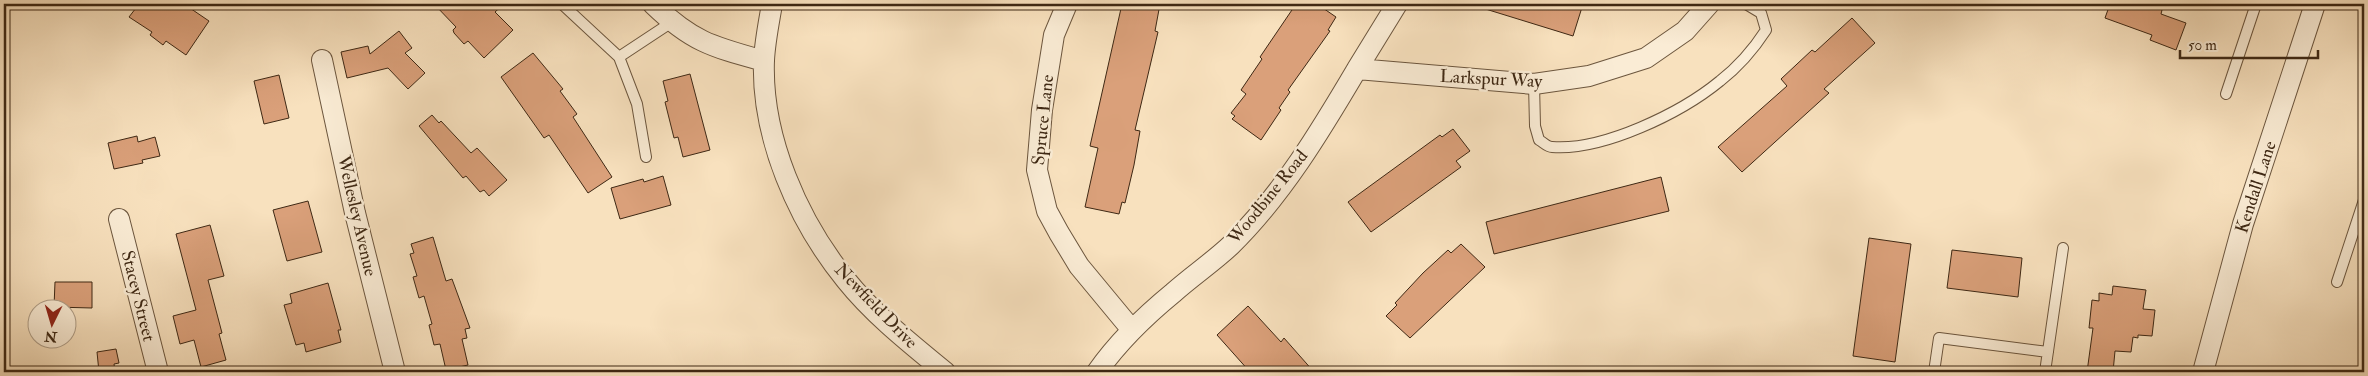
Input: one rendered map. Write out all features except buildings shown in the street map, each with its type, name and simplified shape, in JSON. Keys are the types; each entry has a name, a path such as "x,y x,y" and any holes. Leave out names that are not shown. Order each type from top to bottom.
{"street":[{"path":"653,4 672,22 694,38 715,48 764,61"},
{"name":"Newfield Drive","path":"772,4 764,61 772,127 791,190 806,222 825,252 847,281 892,326 946,372"},
{"name":"Spruce Lane","path":"1067,4 1054,35 1042,110 1037,170 1047,211 1059,233 1079,266 1132,330"},
{"path":"1357,70 1396,4"},
{"name":"Larkspur Way","path":"1357,70 1534,84 1589,76 1646,58 1685,31 1709,4"},
{"name":"Kendall Lane","path":"2203,372 2243,224 2315,4"},
{"name":"Wellesley Avenue","path":"322,60 355,213 395,372"},
{"name":"Woodbine Road","path":"1097,372 1132,330 1172,293 1231,245 1289,175 1324,124 1357,70"},
{"name":"Stacey Street","path":"119,219 158,372"}],"lane":[{"path":"562,4 620,57 637,104 646,157"},
{"path":"1534,84 1535,126 1539,140 1550,147 1594,143 1657,121 1719,82 1751,52 1766,30 1761,13 1746,4"},
{"path":"2226,94 2256,4"},
{"path":"620,57 672,22"},
{"path":"2337,282 2364,200"},
{"path":"2045,372 2063,248"},
{"path":"1934,372 1939,338 2048,352"}]}
